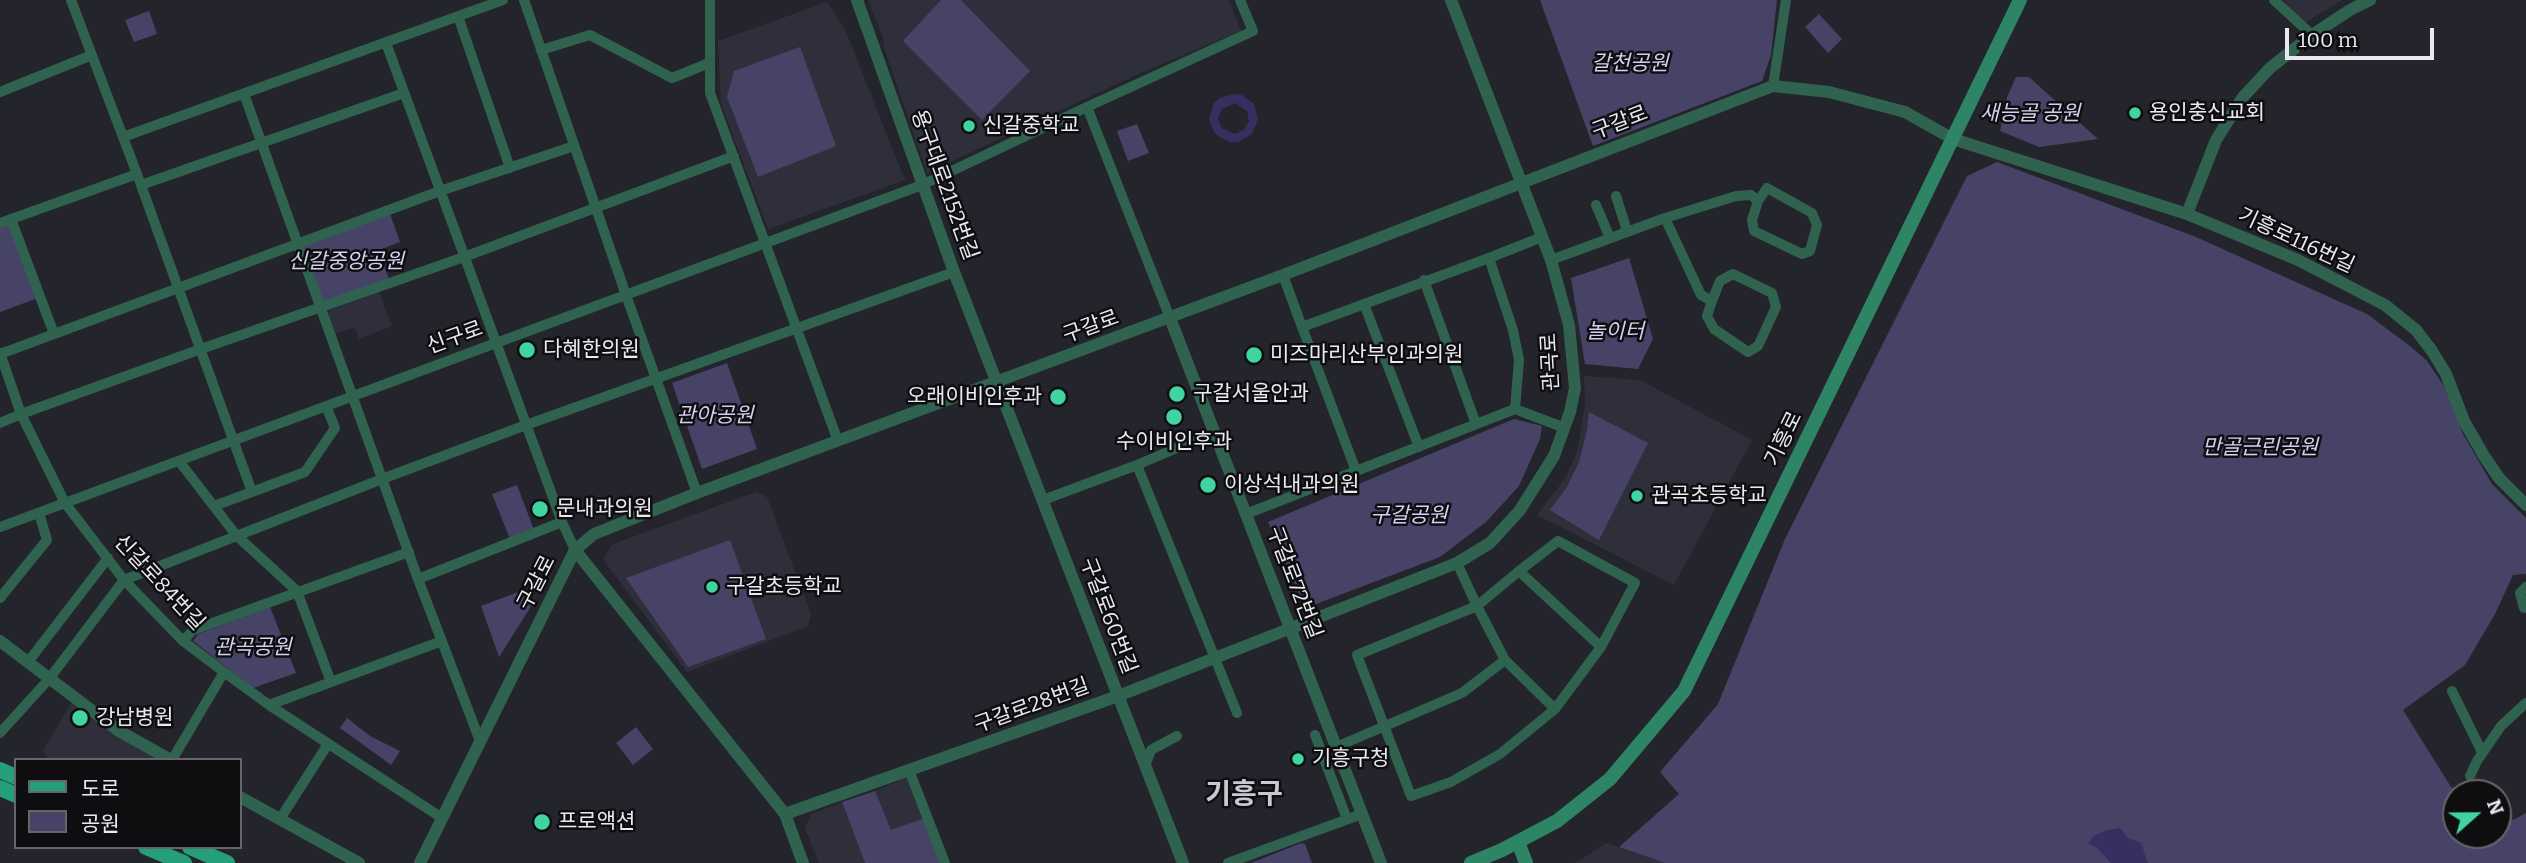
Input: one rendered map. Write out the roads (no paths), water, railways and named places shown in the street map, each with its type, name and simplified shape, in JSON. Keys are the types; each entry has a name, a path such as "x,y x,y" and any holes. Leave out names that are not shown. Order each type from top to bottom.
{"main road":[{"name":"기흥로","path":"1471,863 1557,821 1609,779 1684,691 2020,0"},
{"path":"1518,842 1527,863"},
{"path":"151,849 184,863"},
{"path":"195,849 227,863"}],"street":[{"path":"71,0 252,492"},
{"path":"123,137 503,0"},
{"path":"524,0 697,493"},
{"path":"710,0 710,93 838,441"},
{"name":"용구대로2152번길","path":"857,0 922,185 997,382"},
{"name":"신구로","path":"0,527 922,185 1253,31 1240,0"},
{"name":"관곡로","path":"1290,628 1457,563 1490,543 1520,510 1554,456 1565,428 1574,388 1569,325 1551,260 1451,0"},
{"path":"1773,86 1786,0"},
{"path":"2274,0 2312,35"},
{"path":"2187,214 2216,140 2243,97 2270,68 2312,35 2370,0"},
{"path":"458,16 510,168"},
{"path":"541,50 590,35 672,78 709,63"},
{"path":"386,43 562,522 575,550 785,814 803,863"},
{"path":"0,92 92,55"},
{"name":"구갈로","path":"420,863 575,550 594,534 697,493 1170,318 1773,86 1859,98 1905,112 1953,139"},
{"path":"141,185 404,93"},
{"path":"244,94 418,579 480,741"},
{"path":"1087,107 1170,318"},
{"name":"기흥로116번길","path":"1953,139 2187,214 2298,260 2385,305 2416,330 2446,374 2464,421 2484,456 2499,478 2526,505"},
{"path":"0,353 440,191 574,146"},
{"path":"0,423 464,257 734,156"},
{"path":"0,223 137,174"},
{"path":"1767,188 1812,213 1817,225 1810,251 1801,254 1754,231 1752,220 1758,201 1767,188"},
{"path":"1551,260 1627,231 1736,196 1751,195 1758,201"},
{"path":"1616,196 1627,231"},
{"path":"1596,205 1610,238"},
{"path":"1665,218 1701,295 1712,301"},
{"path":"11,219 54,334"},
{"path":"1302,327 1542,237"},
{"path":"1489,258 1513,330 1519,360 1515,409"},
{"path":"0,733 49,679 124,580 526,425 954,272"},
{"path":"1733,274 1772,293 1776,307 1758,346 1748,352 1714,329 1707,316 1712,301 1720,281 1733,274"},
{"path":"1283,275 1356,471"},
{"path":"1424,280 1476,424"},
{"path":"1364,304 1419,447"},
{"name":"구갈로72번길","path":"1170,318 1381,863"},
{"name":"신갈로84번길","path":"0,353 21,414 65,503 124,580 183,641 224,672 269,705 442,818"},
{"name":"구갈로60번길","path":"997,382 1183,863"},
{"path":"214,506 305,472 335,428 327,406"},
{"path":"1246,514 1515,409 1565,428"},
{"path":"1043,500 1137,465 1214,432"},
{"path":"179,461 236,535 297,592 331,682"},
{"path":"1137,465 1237,713"},
{"path":"0,597 47,540 40,513"},
{"path":"418,579 562,522"},
{"path":"1559,541 1635,583 1601,647 1555,709 1500,754 1451,782 1411,796 1357,655 1477,606 1519,572 1559,541"},
{"path":"183,641 193,630 409,552"},
{"path":"28,662 108,558"},
{"path":"1457,563 1505,660 1555,709"},
{"path":"1519,572 1601,647"},
{"path":"2525,610 2520,593 2526,587"},
{"name":"구갈로28번길","path":"785,814 1118,696 1290,628"},
{"path":"0,641 119,731 168,758"},
{"path":"269,705 442,641"},
{"path":"1336,747 1462,693 1505,660"},
{"path":"173,758 224,672"},
{"path":"2452,691 2482,752"},
{"path":"2470,776 2482,752 2501,726 2526,703"},
{"path":"1315,735 1347,819"},
{"path":"1145,766 1152,750 1177,736"},
{"path":"280,819 328,744"},
{"path":"908,770 945,863"},
{"path":"242,798 359,863"},
{"path":"1228,863 1362,814"}],"place":[{"name":"용인충신교회","path":"2135,113"},
{"name":"신갈중학교","path":"969,126"},
{"name":"다혜한의원","path":"527,350"},
{"name":"미즈마리산부인과의원","path":"1254,355"},
{"name":"구갈서울안과","path":"1177,394"},
{"name":"오래이비인후과","path":"1058,397"},
{"name":"수이비인후과","path":"1174,417"},
{"name":"이상석내과의원","path":"1208,485"},
{"name":"관곡초등학교","path":"1637,496"},
{"name":"문내과의원","path":"540,509"},
{"name":"구갈초등학교","path":"712,587"},
{"name":"강남병원","path":"80,718"},
{"name":"기흥구청","path":"1298,759"},
{"name":"프로액션","path":"542,822"}],"district":[{"name":"기흥구","path":"1244,795"}],"park label":[{"name":"갈천공원","path":"1630,64"},
{"name":"새능골 공원","path":"2030,114"},
{"name":"신갈중앙공원","path":"346,262"},
{"name":"놀이터","path":"1615,332"},
{"name":"관아공원","path":"715,416"},
{"name":"만골근린공원","path":"2260,448"},
{"name":"구갈공원","path":"1409,516"},
{"name":"관곡공원","path":"253,648"}]}
